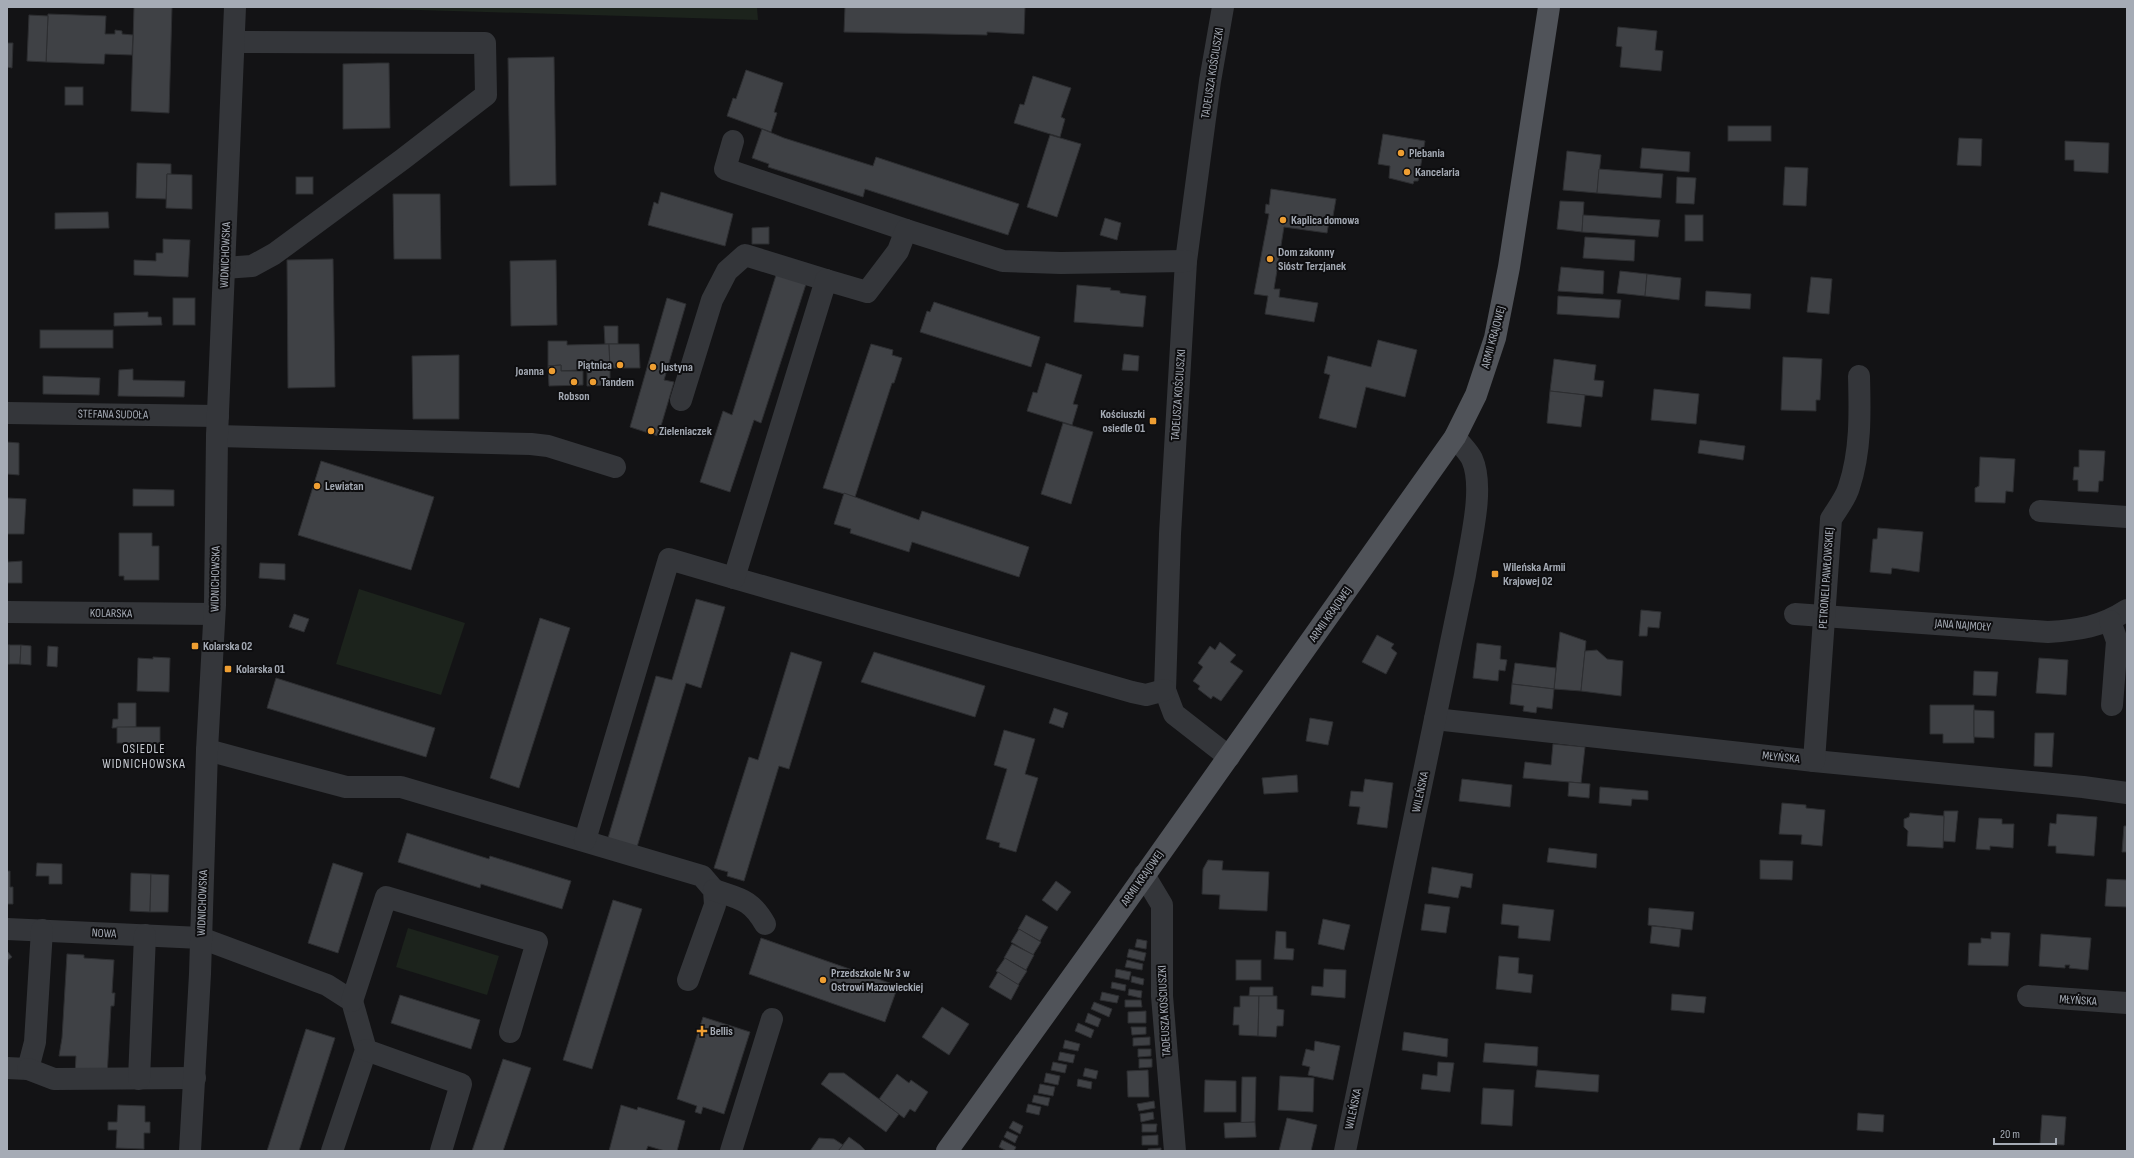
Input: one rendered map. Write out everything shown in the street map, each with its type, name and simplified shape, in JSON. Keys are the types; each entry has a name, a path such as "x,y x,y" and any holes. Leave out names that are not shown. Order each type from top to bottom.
{"main road":[{"name":"ARMII KRAJOWEJ","path":"947,1151 1229,757 1455,437 1476,395 1495,338 1510,267 1548,7"}],"street":[{"name":"WIDNICHOWSKA","path":"190,1151 195,1078 207,750 214,614 218,426 235,7"},
{"name":"TADEUSZA KOŚCIUSZKI","path":"1219,7 1186,261 1170,534 1165,690 1174,714 1229,757"},
{"path":"224,268 252,266 274,254 403,160 486,95 484,43 234,42"},
{"path":"733,141 725,169 906,230 1003,260 1061,263 1186,261"},
{"path":"681,400 712,300 727,271 746,255 867,292 898,251 906,230"},
{"path":"734,578 826,280"},
{"name":"PETRONELI PAWŁOWSKIEJ","path":"1814,761 1823,616 1831,520 1849,488 1858,450 1860,412 1859,376"},
{"name":"STEFANA SUDOŁA","path":"7,412 548,446 615,467"},
{"name":"WILEŃSKA","path":"1345,1151 1465,575 1478,493 1477,474 1471,458 1455,437"},
{"path":"2040,511 2127,517"},
{"path":"585,840 669,559 1132,692 1146,695 1165,690"},
{"name":"KOLARSKA","path":"7,612 214,614"},
{"name":"JANA NAJMOŁY","path":"1795,614 2048,632 2081,629 2119,616"},
{"path":"2112,705 2119,616"},
{"name":"MŁYŃSKA","path":"1435,719 1814,761 2083,787 2127,793"},
{"path":"207,750 346,787 400,787 585,840 702,876 714,890 749,902 758,912 765,924"},
{"name":"TADEUSZA KOŚCIUSZKI","path":"1144,875 1162,905 1162,996 1175,1151"},
{"path":"688,980 715,905 714,890"},
{"path":"332,1151 366,1050 352,1001 386,897 537,942 510,1032"},
{"name":"NOWA","path":"7,929 201,938 327,985 352,1001"},
{"path":"42,930 35,1042 18,1068 54,1079 195,1078"},
{"path":"139,1079 145,935"},
{"name":"MŁYŃSKA","path":"2028,996 2127,1003"},
{"path":"731,1151 772,1019"},
{"path":"366,1050 462,1084 441,1151"}],"shaded area":[{"path":"354,7 757,7 758,20 354,8"},
{"path":"359,589 465,623 441,695 336,664"},
{"path":"408,928 499,956 487,995 396,967"}],"building":[{"path":"134,7 172,7 169,113 131,111"},
{"path":"845,7 1025,7 1024,34 987,32 987,35 844,32"},
{"path":"48,14 106,16 105,34 115,34 115,30 122,31 122,34 133,35 132,55 105,54 104,64 46,62"},
{"path":"29,15 48,16 46,62 27,61"},
{"path":"1618,27 1657,31 1655,50 1663,51 1661,71 1620,67 1622,47 1616,46"},
{"path":"7,43 13,43 12,68 7,67"},
{"path":"554,57 556,185 510,186 508,58"},
{"path":"389,63 390,128 343,129 343,64"},
{"path":"746,70 783,83 774,112 777,113 771,132 727,116 733,98 736,99"},
{"path":"1033,76 1071,88 1061,117 1065,119 1060,137 1014,123 1020,104 1024,105"},
{"path":"65,87 83,87 83,105 65,105"},
{"path":"1728,126 1771,126 1771,141 1728,141"},
{"path":"762,129 784,138 873,166 876,157 1019,204 1008,235 865,189 863,197 768,167 769,164 752,158"},
{"name":"Plebania","path":"1383,134 1425,141 1418,181 1414,181 1413,184 1389,178 1390,166 1378,164"},
{"path":"1050,135 1081,144 1057,217 1027,207"},
{"path":"1959,138 1982,139 1981,166 1957,165"},
{"path":"2065,141 2109,143 2108,173 2074,171 2074,160 2065,160"},
{"path":"1642,148 1690,152 1689,172 1640,168"},
{"path":"1567,151 1601,155 1597,193 1563,190"},
{"path":"137,163 171,164 171,174 167,174 166,199 136,198"},
{"path":"1785,167 1808,168 1806,206 1783,205"},
{"path":"1599,169 1663,174 1661,198 1597,193"},
{"path":"167,174 192,175 192,209 166,208"},
{"path":"296,177 313,177 313,194 296,194"},
{"path":"1677,177 1696,178 1694,204 1676,203"},
{"name":"Dom zakonny Sióstr Terzjanek","path":"1271,189 1336,199 1333,216 1330,216 1327,233 1284,227 1274,289 1280,289 1279,297 1318,303 1314,322 1265,314 1268,296 1254,294 1269,214 1265,213 1266,204 1269,205"},
{"path":"661,192 733,214 725,246 648,225 654,202 658,204"},
{"path":"393,194 440,194 441,259 394,259"},
{"path":"1560,201 1584,202 1582,232 1557,229"},
{"path":"108,212 109,228 55,229 55,213"},
{"path":"1583,215 1660,220 1658,237 1582,232"},
{"path":"1685,215 1703,215 1703,241 1685,241"},
{"path":"1105,218 1121,223 1117,240 1100,235"},
{"path":"769,227 769,244 752,244 752,228"},
{"path":"1585,237 1635,240 1634,261 1583,258"},
{"path":"163,239 190,240 188,277 134,275 134,260 156,261 156,253 163,253"},
{"path":"333,259 335,387 288,388 287,260"},
{"path":"556,260 557,325 511,326 510,261"},
{"path":"1561,267 1604,271 1603,294 1558,291"},
{"path":"1620,271 1647,274 1645,296 1617,293"},
{"path":"777,272 807,281 761,423 754,420 730,492 700,482 723,411 732,415"},
{"path":"1647,274 1681,278 1679,300 1645,296"},
{"path":"1811,277 1832,279 1829,314 1807,312"},
{"path":"1077,285 1111,288 1110,290 1120,291 1120,293 1146,296 1143,327 1074,322"},
{"path":"1706,291 1751,294 1750,309 1705,306"},
{"path":"1558,296 1621,300 1619,318 1557,314"},
{"path":"173,298 195,298 195,325 173,325"},
{"path":"667,298 686,304 664,380 674,382 658,436 630,427"},
{"path":"934,302 1040,337 1031,367 920,332 927,311 930,312"},
{"path":"148,312 148,317 161,317 162,325 114,326 114,313"},
{"path":"604,326 618,326 618,344 605,344"},
{"path":"40,330 113,330 113,348 40,348"},
{"path":"1378,340 1417,350 1405,397 1366,387 1356,428 1319,418 1330,375 1324,373 1328,356 1371,367"},
{"path":"548,341 567,341 567,345 609,344 610,368 561,371 561,365 548,366"},
{"path":"609,344 639,344 640,368 610,368"},
{"path":"871,344 893,350 892,355 902,358 894,383 892,383 855,497 823,488"},
{"path":"1124,354 1139,356 1138,371 1122,370"},
{"path":"459,355 459,419 413,419 412,356"},
{"path":"1783,357 1822,359 1820,400 1816,400 1816,411 1781,410"},
{"path":"1554,359 1596,365 1594,380 1604,381 1602,397 1550,391"},
{"path":"1046,363 1082,375 1073,404 1078,405 1072,425 1027,411 1033,392 1037,393"},
{"path":"561,365 561,371 583,371 583,385 549,386 548,366"},
{"path":"610,368 610,385 587,386 587,369"},
{"path":"133,369 133,380 185,381 184,397 118,396 119,370"},
{"path":"43,376 100,378 99,395 43,394"},
{"path":"1654,389 1699,394 1696,424 1651,420"},
{"path":"1550,391 1585,395 1581,427 1547,423"},
{"path":"1063,423 1093,432 1071,504 1041,494"},
{"path":"1700,440 1745,446 1743,460 1698,453"},
{"path":"7,442 19,443 19,475 7,474"},
{"path":"2079,450 2105,451 2103,481 2099,481 2098,492 2078,491 2078,480 2073,480 2074,467 2079,467"},
{"path":"1980,457 2015,459 2013,492 2006,491 2005,503 1975,502 1975,488 1979,486"},
{"path":"321,461 434,497 411,570 298,535"},
{"path":"133,489 174,490 174,506 133,506"},
{"path":"844,493 919,520 922,511 1029,547 1019,577 912,542 909,552 850,533 851,529 834,524"},
{"path":"7,498 26,499 24,534 7,534"},
{"path":"1878,528 1923,532 1919,572 1892,568 1891,574 1870,572 1873,539 1877,539"},
{"path":"119,533 152,533 152,546 159,546 159,580 124,580 124,576 119,576"},
{"path":"7,554 8,562 22,561 22,583 7,583"},
{"path":"260,563 285,564 285,580 259,578"},
{"path":"696,599 725,607 701,688 686,683 637,847 608,838 656,676 672,680"},
{"path":"1641,610 1661,612 1659,628 1648,627 1647,636 1639,636"},
{"path":"294,614 309,619 304,632 289,627"},
{"path":"540,618 570,628 519,788 490,778"},
{"path":"1560,632 1586,641 1581,691 1554,689"},
{"path":"1377,635 1394,644 1391,648 1397,653 1386,674 1362,662"},
{"path":"1220,642 1236,655 1230,662 1243,671 1221,701 1213,696 1211,699 1198,689 1200,686 1193,681 1203,667 1198,663 1210,646 1215,650"},
{"path":"1477,643 1501,646 1500,659 1507,660 1505,671 1499,670 1498,681 1473,678"},
{"path":"7,645 9,645 9,664 7,664"},
{"path":"9,645 21,645 20,664 9,664"},
{"path":"21,645 31,646 31,665 20,664"},
{"path":"48,646 58,647 57,667 47,666"},
{"path":"1597,650 1607,659 1623,661 1621,696 1581,691 1585,651"},
{"path":"791,652 822,662 789,769 779,766 744,881 727,876 728,872 714,868 749,757 758,760"},
{"path":"874,652 985,686 975,717 861,682"},
{"path":"153,657 170,658 169,692 137,691 138,658 153,659"},
{"path":"2039,658 2068,660 2066,695 2036,693"},
{"path":"1515,663 1556,668 1554,689 1512,684"},
{"path":"1974,671 1998,672 1996,696 1973,695"},
{"path":"276,678 435,728 426,757 267,708"},
{"path":"1512,684 1554,689 1552,709 1537,707 1536,713 1523,711 1524,706 1510,704"},
{"path":"118,703 136,703 136,727 112,728 113,719 118,719"},
{"path":"1930,705 1974,705 1974,743 1943,743 1943,734 1930,734"},
{"path":"1054,708 1068,713 1063,728 1049,723"},
{"path":"1974,710 1994,711 1994,738 1974,737"},
{"path":"1310,718 1333,722 1328,745 1306,741"},
{"path":"117,727 160,727 160,743 117,743"},
{"path":"1004,730 1035,739 1025,774 1038,778 1016,852 999,847 1000,843 986,839 1007,769 994,765"},
{"path":"2035,733 2054,733 2052,767 2034,766"},
{"path":"1553,744 1585,747 1581,783 1523,778 1525,762 1551,765"},
{"path":"1297,775 1298,792 1264,794 1262,778"},
{"path":"1365,779 1393,783 1387,828 1357,824 1360,807 1349,806 1351,791 1363,792"},
{"path":"1462,779 1512,785 1510,807 1459,801"},
{"path":"1569,782 1590,784 1589,798 1568,796"},
{"path":"1600,787 1648,791 1648,800 1632,799 1631,806 1599,803"},
{"path":"1782,803 1806,805 1806,808 1825,810 1822,846 1801,844 1802,835 1779,834"},
{"path":"1944,811 1958,811 1955,842 1943,841"},
{"path":"1910,813 1944,816 1943,848 1907,846 1908,831 1904,827 1904,819 1909,817"},
{"path":"2057,814 2097,817 2094,856 2056,853 2056,846 2048,846 2050,823 2056,824"},
{"path":"1979,818 2002,819 2002,824 2014,824 2013,848 1990,846 1990,850 1976,849"},
{"path":"2124,826 2127,826 2127,852 2122,852"},
{"path":"407,833 489,859 490,856 571,881 562,909 481,884 480,888 398,862"},
{"path":"1549,848 1597,854 1596,868 1547,862"},
{"path":"1208,860 1223,861 1222,870 1269,872 1267,911 1219,909 1220,895 1202,894 1203,869"},
{"path":"1760,860 1793,861 1792,880 1760,879"},
{"path":"37,863 62,864 62,884 49,884 49,876 36,876"},
{"path":"333,863 363,873 338,953 308,943"},
{"path":"1432,867 1473,874 1471,888 1461,886 1458,898 1428,893"},
{"path":"7,871 10,871 10,887 13,887 13,904 7,904"},
{"path":"131,873 151,874 150,912 130,911"},
{"path":"151,874 169,875 168,912 150,912"},
{"path":"2107,879 2127,880 2127,907 2105,906"},
{"path":"1056,881 1071,892 1057,911 1042,900"},
{"path":"613,900 642,909 592,1069 563,1060"},
{"path":"1425,904 1450,907 1446,933 1421,930"},
{"path":"1503,904 1554,910 1550,941 1518,938 1519,926 1501,924"},
{"path":"1649,908 1694,912 1692,930 1648,925"},
{"path":"1026,915 1048,927 1040,941 1018,929"},
{"path":"1323,919 1350,925 1344,950 1318,944"},
{"path":"1652,926 1681,929 1679,947 1650,943"},
{"path":"1019,929 1041,942 1033,955 1011,942"},
{"path":"1276,931 1286,932 1286,948 1294,949 1293,960 1274,959"},
{"path":"1991,932 2010,933 2008,966 1968,965 1969,943 1981,943 1981,938 1991,939"},
{"path":"2041,934 2091,938 2088,970 2069,968 2070,965 2065,965 2065,968 2039,966"},
{"name":"Przedszkole Nr 3 w Ostrowi Mazowieckiej","path":"761,938 898,986 885,1022 749,974"},
{"path":"1137,939 1147,941 1146,949 1135,947"},
{"path":"1012,944 1034,955 1026,970 1004,958"},
{"path":"1129,949 1146,953 1144,961 1127,957"},
{"path":"7,951 12,957 8,960 7,975"},
{"path":"67,954 84,955 84,958 114,960 112,993 115,993 114,1006 111,1006 107,1077 75,1075 76,1056 59,1056 62,1038"},
{"path":"1499,956 1519,958 1518,973 1533,975 1531,993 1496,989"},
{"path":"1005,958 1027,971 1018,985 996,971"},
{"path":"1127,960 1143,964 1142,970 1125,967"},
{"path":"1236,960 1261,960 1261,980 1236,980"},
{"path":"1116,969 1131,972 1129,980 1115,977"},
{"path":"1324,969 1346,970 1345,998 1311,995 1312,986 1323,987"},
{"path":"998,972 1019,985 1011,1000 989,987"},
{"path":"1132,976 1144,979 1143,985 1131,982"},
{"path":"1112,982 1126,985 1125,991 1111,988"},
{"path":"1250,987 1273,987 1273,996 1249,996"},
{"path":"1129,989 1142,991 1141,998 1128,995"},
{"path":"1102,992 1119,996 1117,1003 1100,1000"},
{"path":"1672,994 1706,997 1704,1013 1671,1010"},
{"path":"400,995 480,1020 471,1049 391,1023"},
{"path":"1240,996 1259,996 1258,1036 1239,1035 1239,1025 1233,1025 1234,1007 1240,1007"},
{"path":"1259,996 1277,996 1277,1009 1284,1010 1283,1026 1277,1026 1276,1037 1258,1036"},
{"path":"1125,1000 1141,1000 1142,1007 1125,1007"},
{"path":"1094,1002 1112,1009 1109,1017 1091,1009"},
{"path":"942,1007 969,1024 949,1055 922,1037"},
{"path":"1146,1011 1146,1023 1128,1023 1128,1012"},
{"path":"1088,1013 1101,1019 1098,1027 1085,1022"},
{"path":"703,1017 750,1032 724,1114 703,1107 701,1114 695,1112 697,1106 677,1099"},
{"path":"1078,1023 1094,1030 1091,1038 1075,1031"},
{"path":"1131,1027 1146,1027 1146,1034 1132,1035"},
{"path":"306,1029 335,1038 299,1151 267,1151"},
{"path":"1404,1032 1448,1039 1447,1057 1402,1050"},
{"path":"1150,1037 1150,1045 1133,1046 1133,1038"},
{"path":"1065,1040 1080,1044 1078,1051 1063,1048"},
{"path":"1315,1041 1340,1046 1333,1080 1308,1075 1310,1067 1302,1065 1306,1049 1314,1051"},
{"path":"1485,1043 1538,1047 1537,1066 1483,1062"},
{"path":"1138,1049 1151,1049 1151,1056 1138,1057"},
{"path":"1060,1052 1075,1055 1073,1063 1058,1060"},
{"path":"503,1059 531,1068 503,1151 472,1151"},
{"path":"1139,1059 1152,1059 1152,1067 1139,1068"},
{"path":"1053,1062 1067,1065 1065,1073 1051,1070"},
{"path":"1438,1062 1454,1063 1450,1092 1421,1089 1423,1074 1437,1076"},
{"path":"1085,1068 1098,1071 1096,1079 1083,1076"},
{"path":"1148,1070 1149,1097 1128,1097 1127,1071"},
{"path":"1537,1070 1599,1075 1598,1092 1535,1087"},
{"path":"829,1073 844,1073 899,1114 886,1132 821,1084"},
{"path":"1046,1073 1060,1076 1058,1085 1044,1082"},
{"path":"897,1074 909,1083 911,1080 928,1092 915,1112 910,1109 904,1118 879,1099"},
{"path":"1280,1076 1314,1078 1313,1112 1278,1110"},
{"path":"1242,1077 1256,1077 1255,1122 1241,1123"},
{"path":"1078,1079 1092,1082 1091,1089 1077,1086"},
{"path":"1205,1080 1236,1081 1236,1112 1204,1112"},
{"path":"1040,1084 1055,1087 1053,1096 1038,1093"},
{"path":"1483,1088 1514,1090 1512,1126 1481,1124"},
{"path":"1034,1095 1050,1098 1048,1106 1032,1102"},
{"path":"1154,1101 1155,1108 1139,1111 1137,1104"},
{"path":"1028,1104 1041,1107 1039,1115 1026,1112"},
{"path":"118,1105 145,1106 145,1122 150,1122 150,1133 144,1133 144,1149 116,1148 117,1130 108,1130 108,1122 117,1122"},
{"path":"621,1105 637,1110 638,1107 685,1121 677,1151 665,1151 648,1146 646,1151 609,1151"},
{"path":"1153,1112 1154,1119 1141,1122 1140,1114"},
{"path":"1858,1113 1884,1115 1883,1132 1857,1130"},
{"path":"2042,1115 2066,1117 2064,1145 2040,1144"},
{"path":"1287,1118 1317,1125 1311,1151 1279,1151"},
{"path":"1013,1121 1023,1126 1020,1134 1009,1128"},
{"path":"1255,1122 1256,1137 1225,1138 1224,1123"},
{"path":"1142,1124 1157,1124 1156,1132 1142,1132"},
{"path":"1007,1131 1018,1136 1015,1143 1004,1137"},
{"path":"1158,1135 1158,1145 1142,1145 1142,1136"},
{"path":"849,1137 860,1145 866,1151 838,1151"},
{"path":"819,1138 834,1139 843,1145 838,1151 810,1151"},
{"path":"1002,1140 1016,1147 1014,1151 1007,1151 999,1147"},
{"path":"1161,1148 1161,1151 1148,1151 1148,1149"}],"place":[{"name":"Plebania","path":"1401,153"},
{"name":"Kancelaria","path":"1407,172"},
{"name":"Kaplica domowa","path":"1283,220"},
{"name":"Dom zakonny Sióstr Terzjanek","path":"1270,259"},
{"name":"Piątnica","path":"620,365"},
{"name":"Justyna","path":"653,367"},
{"name":"Joanna","path":"552,371"},
{"name":"Robson","path":"574,382"},
{"name":"Tandem","path":"593,382"},
{"name":"Kościuszki osiedle 01","path":"1153,421"},
{"name":"Zieleniaczek","path":"651,431"},
{"name":"Lewiatan","path":"317,486"},
{"name":"Wileńska Armii Krajowej 02","path":"1495,574"},
{"name":"Kolarska 02","path":"195,646"},
{"name":"Kolarska 01","path":"228,669"},
{"name":"Przedszkole Nr 3 w Ostrowi Mazowieckiej","path":"823,980"},
{"name":"Bellis","path":"702,1031"}],"district":[{"name":"OSIEDLE WIDNICHOWSKA","path":"144,756"}]}
